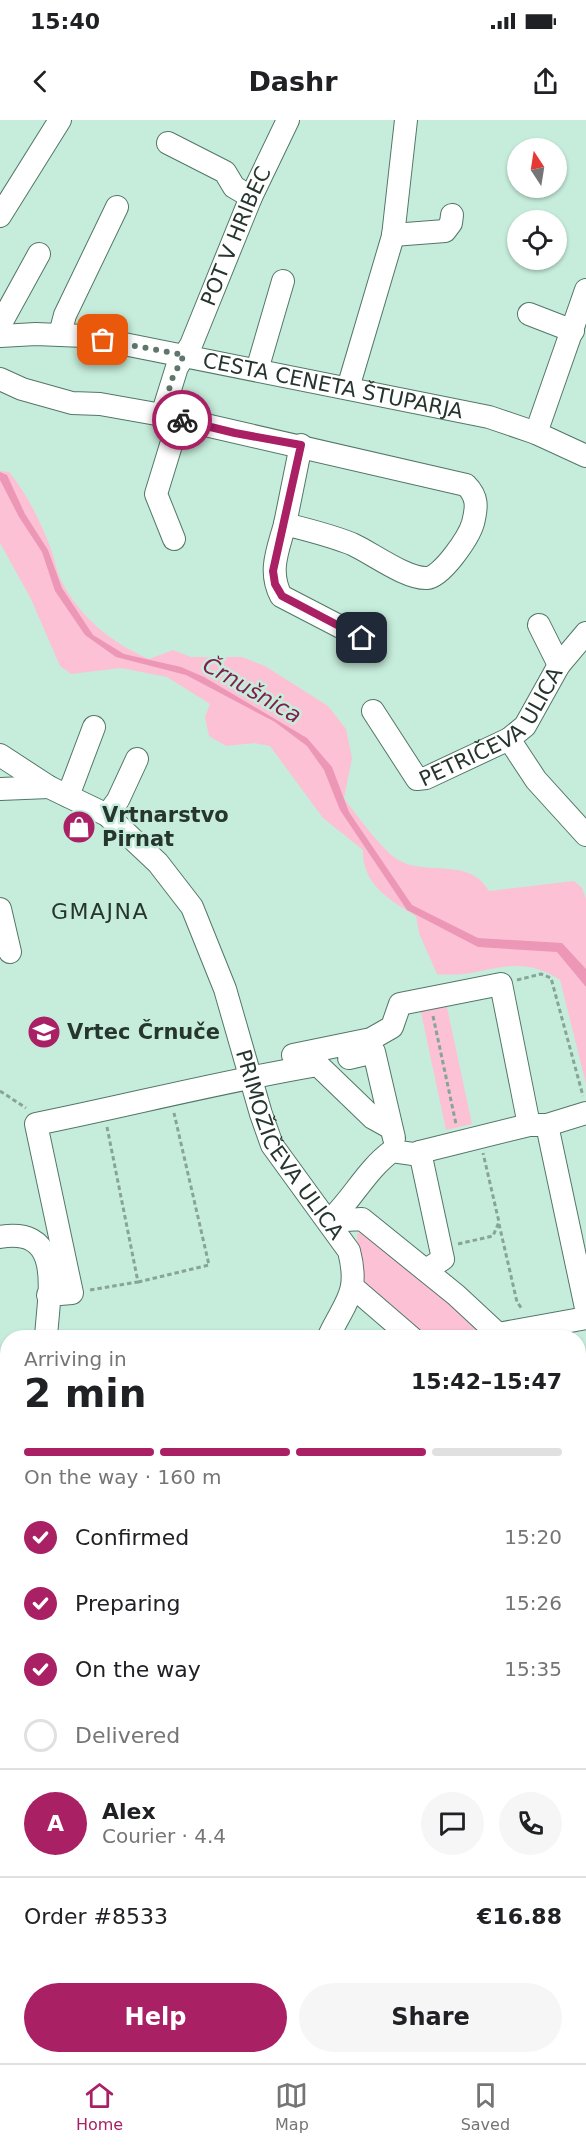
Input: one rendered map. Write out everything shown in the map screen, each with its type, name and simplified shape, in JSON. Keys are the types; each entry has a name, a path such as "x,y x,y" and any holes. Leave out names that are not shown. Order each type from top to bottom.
{"street":[{"path":"0,216 60,120"},
{"name":"POT V HRIBEC","path":"174,539 156,494 171,417 172,379 191,345 251,197 288,120"},
{"path":"348,388 393,236 406,120"},
{"path":"168,143 225,172 234,187 251,197"},
{"path":"60,334 65,315 117,207"},
{"path":"393,236 445,231 451,223 452,215"},
{"path":"0,325 39,254"},
{"path":"257,370 283,281"},
{"path":"536,434 586,290"},
{"path":"530,314 573,331"},
{"name":"CESTA CENETA ŠTUPARJA","path":"0,336 60,334 84,336 348,388 489,417 586,456"},
{"path":"0,379 22,389 72,403 100,404 171,417 235,433 301,445 465,485 474,493 476,506 472,526 443,571 430,578 414,577 351,544 285,524"},
{"path":"301,445 273,571 275,584 282,596 362,638"},
{"path":"539,625 559,665"},
{"name":"PETRIČEVA ULICA","path":"373,711 417,778 426,778 509,739 525,726 559,665 586,633"},
{"path":"0,789 59,791 94,728"},
{"path":"509,739 536,780 586,834"},
{"name":"PRIMOŽIČEVA ULICA","path":"0,755 59,791 107,815 158,863 192,907 225,989 272,1145 349,1251 354,1270 354,1288"},
{"path":"107,815 118,800 137,759"},
{"path":"0,909 10,952"},
{"path":"249,1067 318,1065 373,1046 392,1027 400,1004 501,984 586,1308"},
{"path":"48,1295 72,1293 36,1124 170,1097 269,1059 373,1046"},
{"path":"373,1046 393,1137 416,1153 443,1259 426,1270"},
{"path":"318,1065 373,1119 391,1128"},
{"path":"329,1221 344,1208 377,1162 392,1151 416,1153 586,1113"},
{"path":"329,1221 362,1219 426,1270 494,1330"},
{"path":"0,1237 16,1234 39,1244 46,1252 49,1267 46,1330"},
{"path":"332,1330 354,1288 403,1330"},
{"path":"520,1330 586,1318"}],"path":[{"path":"501,984 541,974 551,978 586,1113"},
{"path":"429,997 462,1141 499,1222 517,1302 520,1309 525,1309"},
{"path":"0,1091 29,1110 36,1124"},
{"path":"72,1293 138,1282 209,1265 170,1097"},
{"path":"104,1110 138,1282"},
{"path":"440,1247 493,1236 499,1222"}],"shaded area":[{"path":"0,471 9,472 28,499 47,539 61,580 79,608 99,629 135,653 149,659 173,650 191,657 242,657 265,666 328,706 346,729 352,758 344,798 394,857 412,865 471,874 489,891 574,881 582,888 586,899 586,1084 560,980 543,971 513,966 454,975 437,974 419,933 416,916 396,904 372,882 364,862 363,850 323,818 270,746 254,743 226,746 209,736 205,717 210,704 167,677 121,668 71,674 60,666 31,599 0,543"},
{"name":"Črnušnica","path":"0,472 7,475 25,514 48,550 62,588 93,635 124,654 181,667 204,677 307,738 332,767 349,812 412,905 478,938 562,943 586,969 586,987 557,952 478,947 407,910 340,810 324,770 307,746 275,722 186,675 116,657 85,635 55,591 42,552 19,517 0,480"},
{"path":"445,998 472,1124 446,1130 419,1003"},
{"path":"364,1229 484,1330 417,1330 367,1287 358,1254 357,1234"}],"way so far":[{"path":"103,340 184,355 172,379 162,415 182,420"}],"place":[{"name":"Vrtnarstvo Pirnat","path":"79,827"},
{"name":"Vrtec Črnuče","path":"44,1032"}],"district":[{"name":"GMAJNA","path":"100,911"}],"route":[{"path":"182,420 235,433 301,445 273,571 275,584 282,596 362,638"}]}
